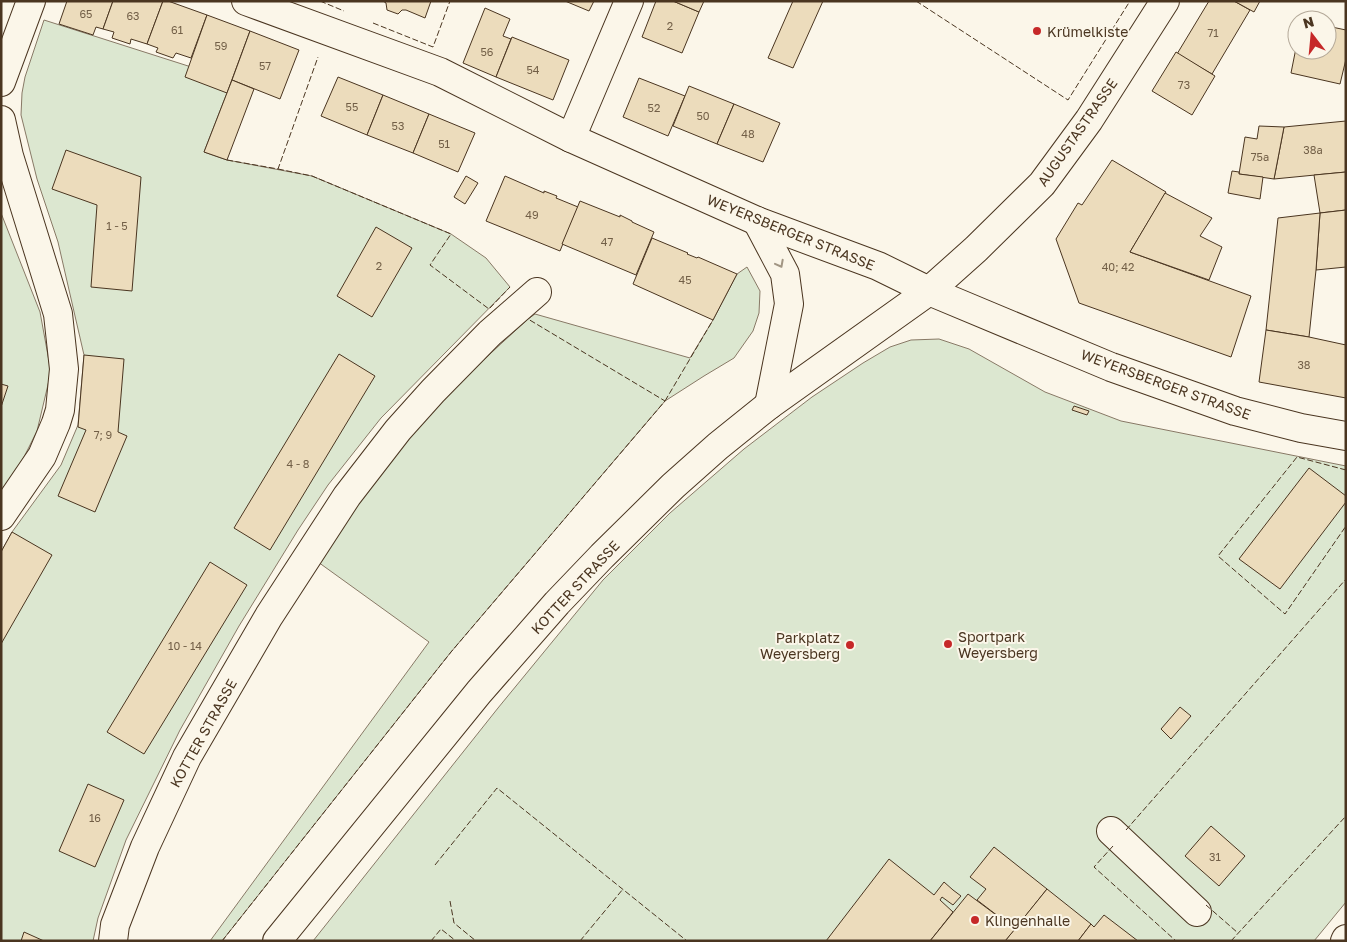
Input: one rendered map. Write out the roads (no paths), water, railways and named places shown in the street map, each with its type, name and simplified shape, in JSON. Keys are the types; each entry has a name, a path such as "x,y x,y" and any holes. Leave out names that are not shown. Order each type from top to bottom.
{"street":[{"path":"1,82 31,1"},
{"name":"WEYERSBERGER STRASSE","path":"246,1 440,72 571,138 757,221 878,266 929,291 1111,366 1235,411 1301,428 1346,436"},
{"path":"571,138 630,1"},
{"name":"AUGUSTASTRASSE","path":"929,291 976,249 1042,184 1089,120 1165,1"},
{"path":"1,120 9,156 58,314 64,369 60,410 42,456 1,516"},
{"path":"757,221 785,274 789,304 769,405"},
{"name":"KOTTER STRASSE","path":"277,941 479,692 557,603 602,556 673,486 718,446 769,405 929,291"},
{"name":"KOTTER STRASSE","path":"113,941 114,925 145,848 187,757 269,616 346,496 398,430 433,391 490,333 537,292"},
{"path":"1111,831 1197,912"}],"place":[{"name":"Krümelkiste","path":"1037,31"},
{"name":"Sportpark Weyersberg","path":"948,644"},
{"name":"Parkplatz Weyersberg","path":"850,645"},
{"name":"Klingenhalle","path":"975,920"}]}
